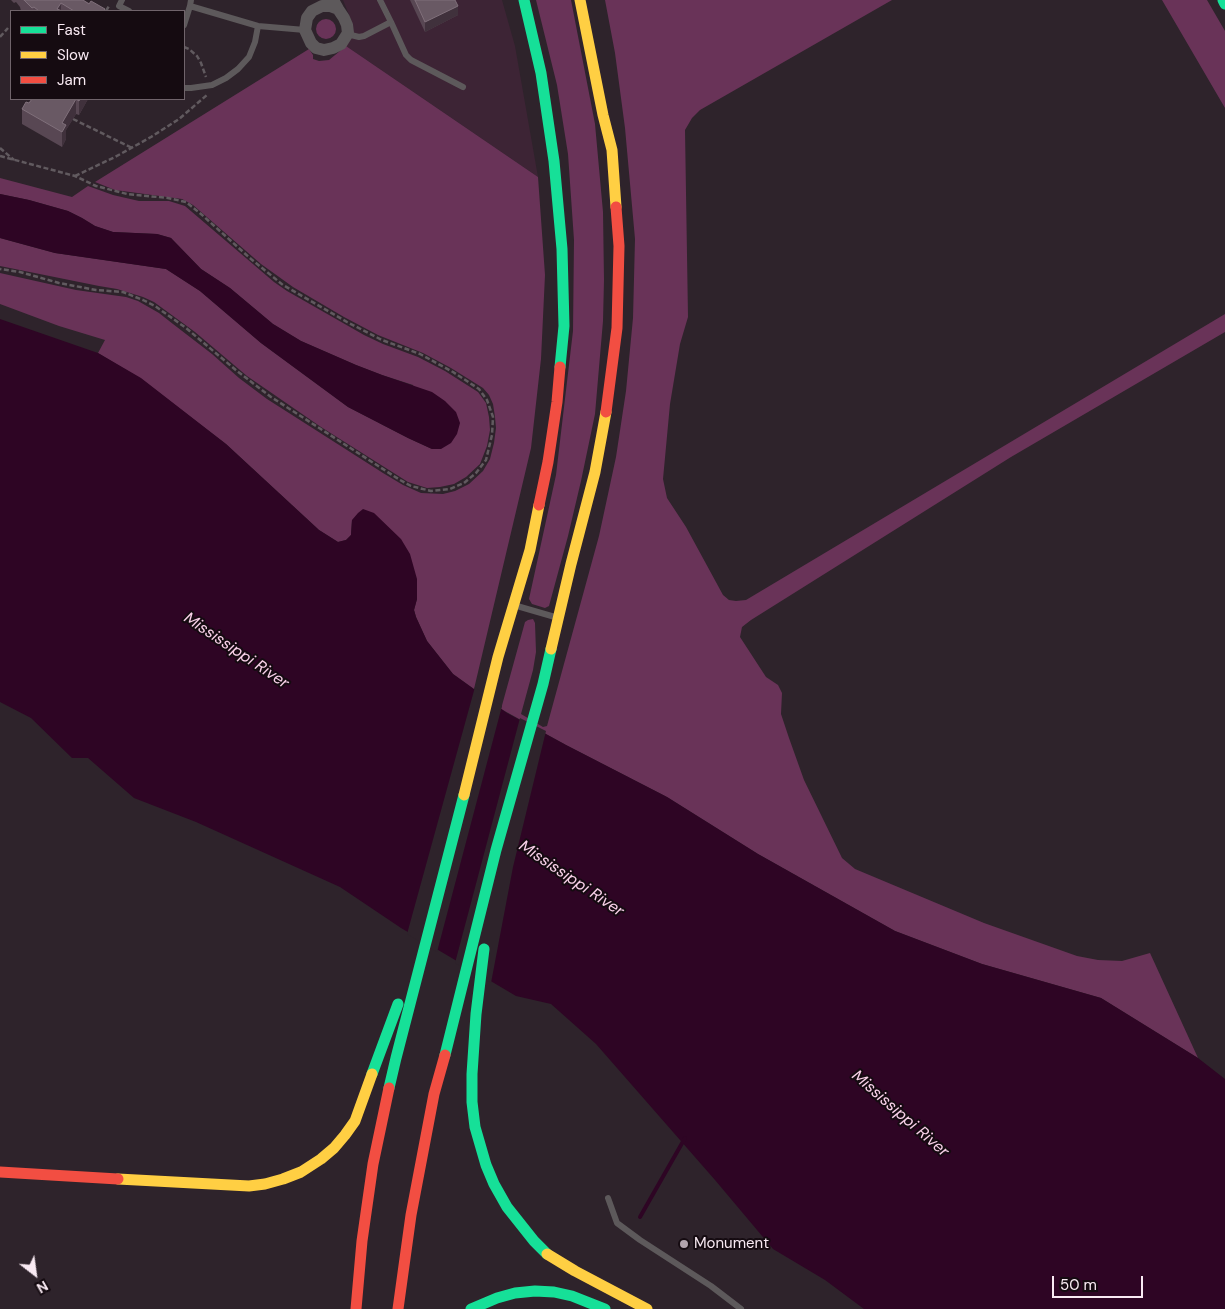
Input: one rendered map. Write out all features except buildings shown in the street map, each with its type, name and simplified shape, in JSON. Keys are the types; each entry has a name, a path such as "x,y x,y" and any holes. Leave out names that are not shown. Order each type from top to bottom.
{"main road":[{"path":"356,1309 362,1241 373,1164 396,1058 498,657 530,550 548,462 557,402 564,326 562,249 554,161 541,73 524,0"},
{"path":"398,1309 411,1215 434,1094 496,850 543,684 595,472 607,407 617,328 619,246 612,150 580,0"},
{"path":"1223,0 1225,4"},
{"path":"514,9 528,52 554,161"},
{"path":"603,115 606,72"},
{"path":"496,850 476,1014 472,1074 472,1102 479,1144 488,1171 507,1207 547,1254 647,1309"},
{"path":"0,1172 249,1186 266,1184 301,1172 334,1148 355,1122 380,1050 438,898"},
{"path":"471,1309 496,1298 515,1293 535,1292 554,1292 572,1296 605,1309"}],"street":[{"path":"335,5 344,18 348,33 341,44 324,50 316,48 311,43 305,30 307,18 312,11 322,6 335,5"}],"lane":[{"path":"380,0 406,56 462,87"},
{"path":"185,21 190,3 258,26 305,30"},
{"path":"348,33 359,37 364,36 391,22"},
{"path":"185,88 210,85 226,78 238,69 249,57 255,42 258,26"},
{"path":"514,605 558,618"},
{"path":"608,1198 617,1223 711,1286 741,1309"}],"path":[{"path":"0,37 8,28"},
{"path":"75,176 132,148 178,119 206,96 210,85 201,63 197,56 185,47"},
{"path":"73,119 132,148"},
{"path":"0,148 15,160"},
{"path":"0,156 75,176 96,186 127,194 168,198 186,202 283,285 382,340 420,354 479,389 487,400 493,417 492,435 486,460 476,473 464,483 450,489 431,491 411,486 271,397 237,372 186,328 149,303 123,292 96,290 0,269"}],"shaded area":[{"path":"343,0 502,0 515,46 538,177 346,46 352,22"},
{"path":"536,0 571,0 595,124 603,212 603,321 595,414 568,536 549,606 545,608 532,604 529,599 556,475 573,331 574,240 568,154 557,85"},
{"path":"605,0 892,0 700,110 692,118 685,130 688,317 680,344 670,404 663,479 667,498 686,527 723,595 729,600 746,600 1225,314 1225,332 1011,457 751,620 742,627 740,637 766,677 778,685 782,693 781,714 804,780 842,858 855,869 984,923 1077,956 1098,960 1122,961 1150,953 1198,1058 1101,998 982,964 895,931 758,854 667,797 501,709 525,622 533,619 535,623 536,652 521,714 543,727 547,726 599,536 616,457 626,391 633,318 635,239 625,128 615,53"},
{"path":"1162,0 1207,0 1225,31 1225,108"},
{"path":"322,19 330,19 336,25 336,33 330,39 322,39 316,33 316,25"},
{"path":"346,46 538,177 545,275 541,359 531,448 474,689 453,674 427,641 414,610 417,599 352,520 351,535 346,540 338,542 319,530 226,444 141,379 98,353 105,340 59,326 0,304 0,273 76,290 126,297 138,301 159,313 267,399 403,485 421,493 443,494 455,491 469,484 483,471 490,459 494,443 496,428 493,404 483,388 423,353 378,335 293,287 261,264 193,205 182,199 115,190 95,182 309,49 313,59 319,61 329,60"},
{"path":"0,178 72,197 88,186 113,195 139,201 169,201 185,206 287,291 364,335 418,357 445,371 478,392 486,403 490,430 487,446 480,464 466,477 454,484 427,488 408,482 321,427 247,376 195,332 154,302 117,289 0,266 0,238 55,253 166,269 200,291 261,343 348,407 432,449 413,385 356,365 301,341 273,324 230,288 201,269 171,238 157,234 113,232 95,226 68,211 0,194"}],"water":[{"path":"0,194 68,211 95,226 113,232 157,234 171,238 201,269 230,288 273,324 301,341 356,365 432,392 456,412 460,423 457,434 451,443 441,449 432,449 348,407 261,343 200,291 166,269 55,253 0,238"},
{"name":"Mississippi River","path":"0,319 98,353 141,378 226,444 319,530 338,542 346,540 351,535 352,520 358,513 363,509 374,513 401,539 410,554 417,579 417,599 414,610 427,641 453,674 507,713 667,797 758,854 895,931 982,964 1101,998 1198,1058 1225,1079 1225,1309 864,1309 825,1280 773,1249 596,1044 551,1004 516,996 401,928 340,887 196,822 134,798 88,758 72,758 31,718 0,702"}],"pier":[{"path":"475,687 502,706 437,952 407,934"},
{"path":"520,718 546,731 513,867 491,983 455,963"}],"waterway":[{"path":"640,1217 685,1138"}],"traffic: fast":[{"path":"524,0 541,73 554,161 562,249 564,326 560,367"},
{"path":"1223,0 1225,4"},
{"path":"445,1055 496,850 543,684 551,649"},
{"path":"389,1088 464,795"},
{"path":"484,949 476,1014 472,1074 472,1102 475,1127 486,1165 507,1207 547,1254"},
{"path":"372,1074 398,1004"},
{"path":"471,1309 497,1298 515,1293 535,1291 554,1292 572,1296 605,1309"}],"traffic: slow":[{"path":"580,0 612,150 616,207"},
{"path":"551,649 595,472 606,412"},
{"path":"464,795 498,657 530,550 539,505"},
{"path":"118,1179 249,1186 265,1184 301,1172 321,1159 345,1135 355,1121 372,1074"},
{"path":"547,1254 647,1309"}],"traffic: jam":[{"path":"606,412 617,328 619,246 616,207"},
{"path":"539,505 548,462 560,367"},
{"path":"398,1309 411,1215 434,1094 445,1055"},
{"path":"356,1309 362,1241 373,1164 389,1088"},
{"path":"0,1172 118,1179"}],"place":[{"name":"Monument","path":"684,1244"}]}
